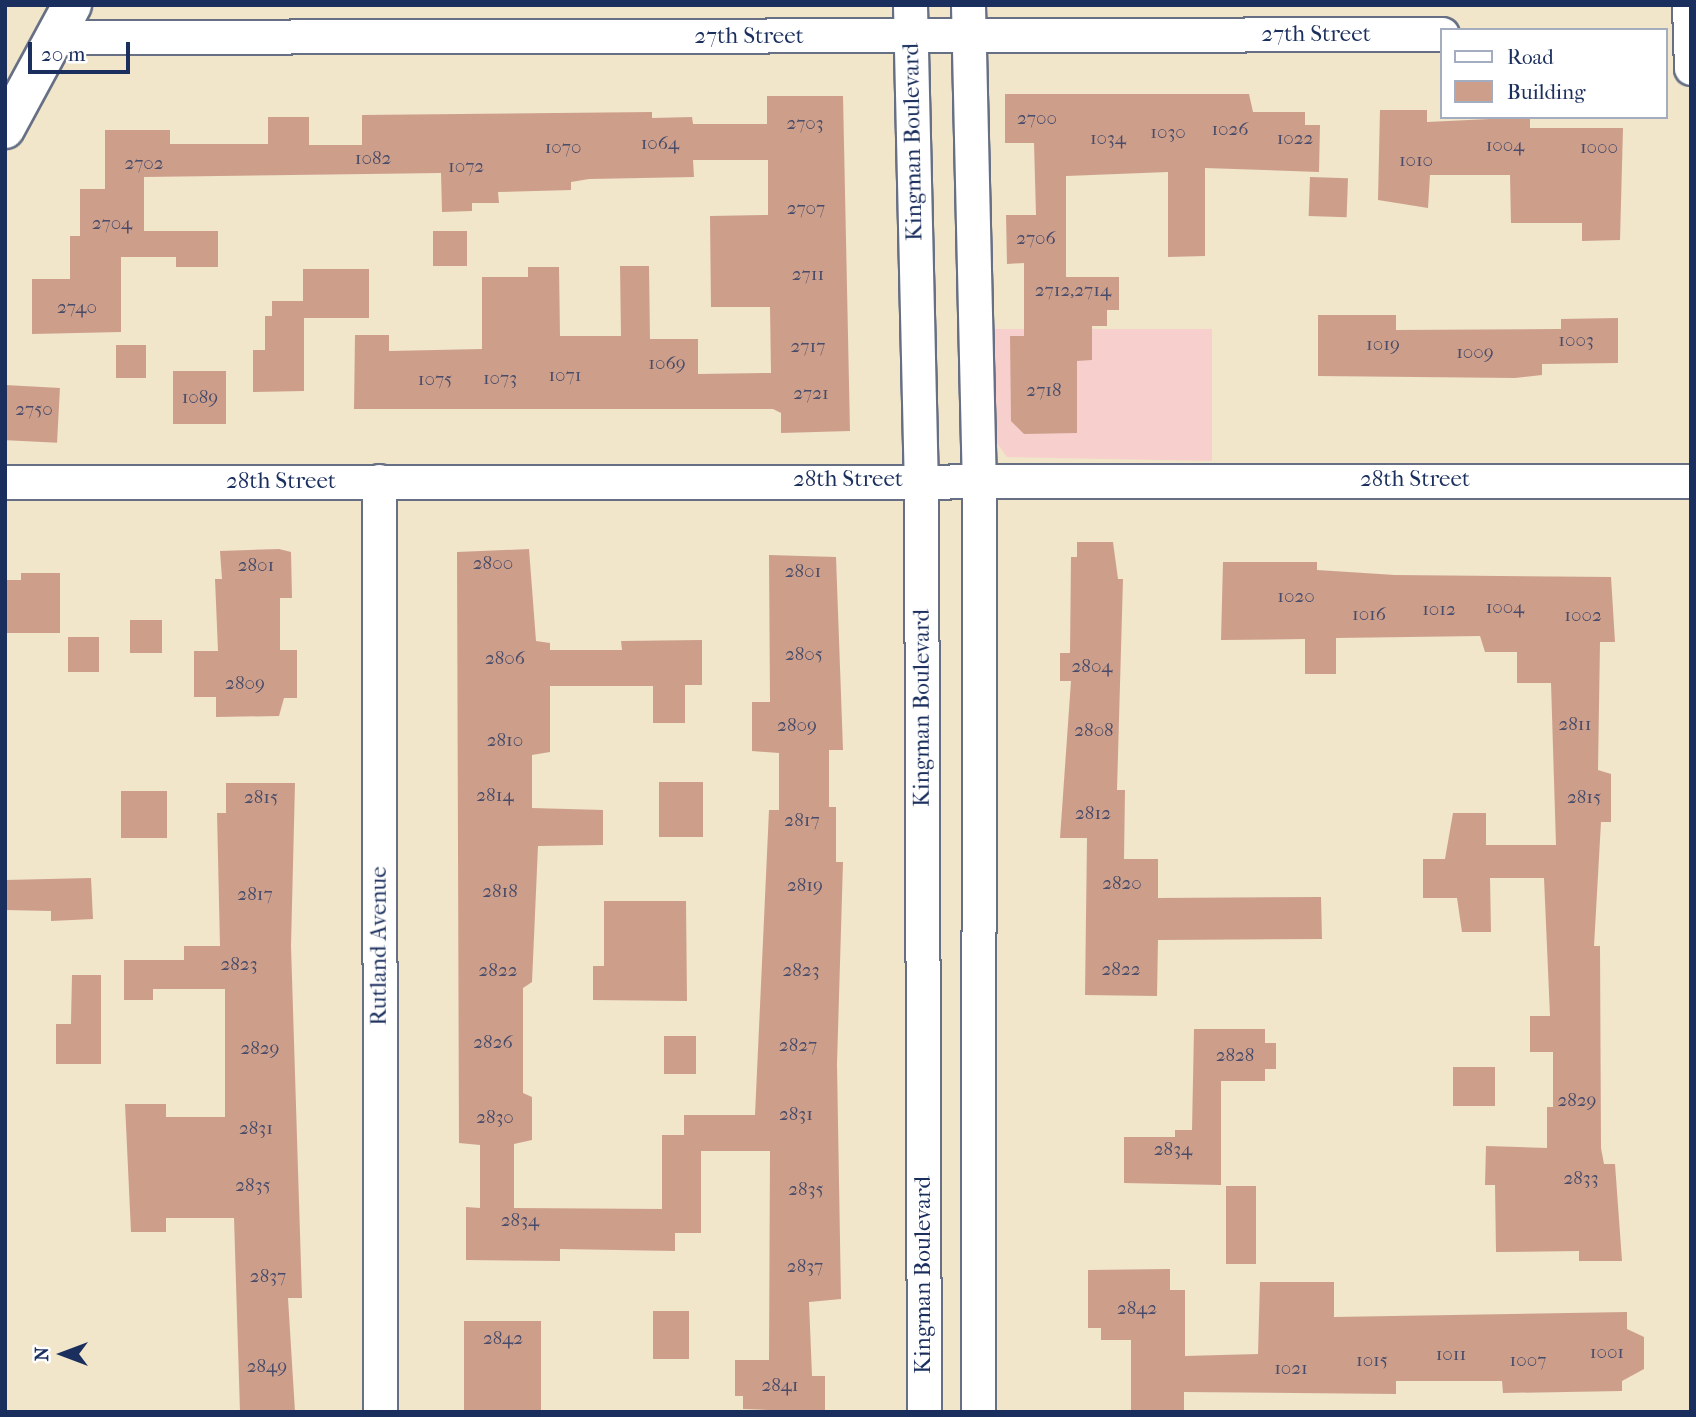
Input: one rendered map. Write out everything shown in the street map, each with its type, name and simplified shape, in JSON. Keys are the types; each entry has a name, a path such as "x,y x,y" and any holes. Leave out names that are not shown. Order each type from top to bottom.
{"street":[{"name":"Kingman Boulevard","path":"910,20 921,479 923,1412"},
{"name":"27th Street","path":"64,21 969,20 1440,34"},
{"path":"969,20 979,479 978,1412"},
{"path":"5,129 64,21"},
{"path":"1684,25 1691,68"},
{"name":"28th Street","path":"5,482 921,479 1691,481"},
{"name":"Rutland Avenue","path":"379,481 380,1412"}],"shaded area":[{"path":"990,329 1212,329 1212,461 1007,457 993,438"}],"building":[{"path":"1005,94 1249,94 1253,112 1305,112 1305,125 1320,125 1319,172 1205,168 1205,256 1168,257 1168,172 1066,176 1066,277 1119,277 1119,310 1107,310 1107,326 1092,326 1092,360 1077,361 1077,433 1024,434 1011,421 1010,336 1024,336 1024,263 1007,264 1006,215 1036,215 1034,143 1005,143"},
{"path":"767,96 843,96 850,431 781,433 781,413 773,409 354,409 355,335 389,335 389,351 482,349 482,277 528,277 528,267 559,267 560,336 621,336 620,266 649,266 650,339 698,339 698,374 771,373 770,307 711,307 710,216 768,215 768,160 693,160 694,177 589,179 571,182 571,190 498,192 499,203 472,203 472,211 442,212 441,173 144,177 144,231 218,231 218,267 176,267 176,257 121,257 121,332 32,334 32,279 70,279 70,236 80,236 80,189 105,189 105,130 170,130 170,144 268,144 268,117 309,117 309,145 362,145 362,115 652,112 652,118 692,117 693,124 767,124"},
{"path":"1380,110 1427,110 1427,122 1530,119 1530,128 1623,128 1620,240 1582,241 1582,223 1511,223 1510,175 1430,175 1428,208 1378,200"},
{"path":"1310,177 1348,178 1347,217 1309,216"},
{"path":"433,231 467,231 467,266 433,266"},
{"path":"303,269 369,269 369,318 304,318 304,391 253,392 253,350 265,350 265,316 272,316 272,301 303,301"},
{"path":"1318,315 1396,315 1396,330 1561,329 1561,319 1618,318 1618,363 1542,364 1542,375 1515,378 1318,376"},
{"path":"116,345 146,345 146,378 116,378"},
{"path":"173,371 226,371 226,424 173,424"},
{"path":"5,385 60,388 57,443 5,440"},
{"path":"1077,542 1113,542 1118,579 1123,579 1117,790 1125,790 1124,859 1158,859 1158,898 1321,897 1322,939 1158,940 1157,996 1085,995 1087,838 1060,838 1071,681 1060,681 1060,653 1070,653 1071,557 1077,557"},
{"path":"279,549 291,552 292,598 280,598 280,650 297,650 297,698 284,698 279,716 216,717 216,697 194,697 194,651 218,651 215,579 222,579 220,551"},
{"path":"529,549 536,641 550,643 550,650 622,650 621,641 702,640 702,685 685,685 685,723 653,723 653,686 550,686 550,752 532,755 532,808 603,810 603,845 538,846 532,982 523,988 523,1093 532,1097 532,1140 514,1144 514,1208 662,1209 662,1135 684,1135 684,1115 755,1115 769,810 779,810 779,753 752,751 752,702 770,702 769,555 836,557 843,750 829,750 829,807 836,807 836,862 843,862 837,1064 841,1299 809,1302 812,1376 825,1376 825,1412 743,1409 743,1396 735,1396 735,1360 769,1360 770,1151 701,1151 701,1233 675,1233 675,1251 560,1249 560,1261 466,1260 466,1207 480,1208 480,1145 459,1143 457,552"},
{"path":"1223,562 1317,562 1317,570 1395,575 1611,577 1615,642 1600,642 1598,770 1611,774 1611,822 1601,822 1594,946 1600,946 1601,1148 1604,1164 1615,1164 1622,1261 1579,1261 1579,1251 1496,1252 1495,1185 1485,1185 1486,1146 1547,1148 1547,1107 1553,1107 1553,1052 1530,1052 1530,1016 1550,1016 1544,878 1490,878 1491,932 1462,932 1457,898 1423,898 1423,859 1445,859 1453,813 1486,813 1486,845 1556,845 1551,683 1517,683 1517,652 1485,652 1480,636 1336,638 1336,674 1305,674 1305,639 1221,640"},
{"path":"21,573 60,573 60,633 5,633 5,580 21,580"},
{"path":"130,620 162,620 162,653 130,653"},
{"path":"68,637 99,637 99,672 68,672"},
{"path":"659,782 703,782 703,837 659,837"},
{"path":"226,783 295,783 291,946 302,1298 288,1298 295,1412 240,1412 234,1218 166,1218 166,1232 131,1232 125,1104 166,1104 166,1117 225,1117 225,989 153,989 153,1000 124,1000 124,960 184,960 184,946 220,946 217,813 226,813"},
{"path":"121,791 167,791 167,838 121,838"},
{"path":"91,878 93,919 51,921 51,911 5,910 5,880"},
{"path":"604,901 686,901 687,1001 593,1000 593,966 604,966"},
{"path":"72,975 101,975 101,1064 56,1064 56,1024 71,1024"},
{"path":"1194,1029 1265,1029 1265,1043 1276,1043 1276,1069 1265,1069 1265,1081 1221,1081 1221,1185 1124,1183 1124,1137 1175,1137 1175,1130 1192,1130"},
{"path":"664,1036 696,1036 696,1074 664,1074"},
{"path":"1453,1067 1495,1067 1495,1106 1453,1106"},
{"path":"1226,1186 1256,1186 1256,1264 1226,1264"},
{"path":"1170,1269 1170,1290 1185,1290 1185,1356 1258,1354 1260,1282 1334,1282 1334,1317 1627,1312 1627,1329 1644,1337 1644,1369 1622,1381 1622,1391 1503,1393 1502,1381 1396,1381 1396,1394 1184,1392 1184,1412 1131,1412 1131,1340 1101,1340 1101,1328 1088,1328 1088,1270"},
{"path":"653,1311 689,1311 689,1359 653,1359"},
{"path":"464,1321 541,1321 541,1412 464,1412"}]}
